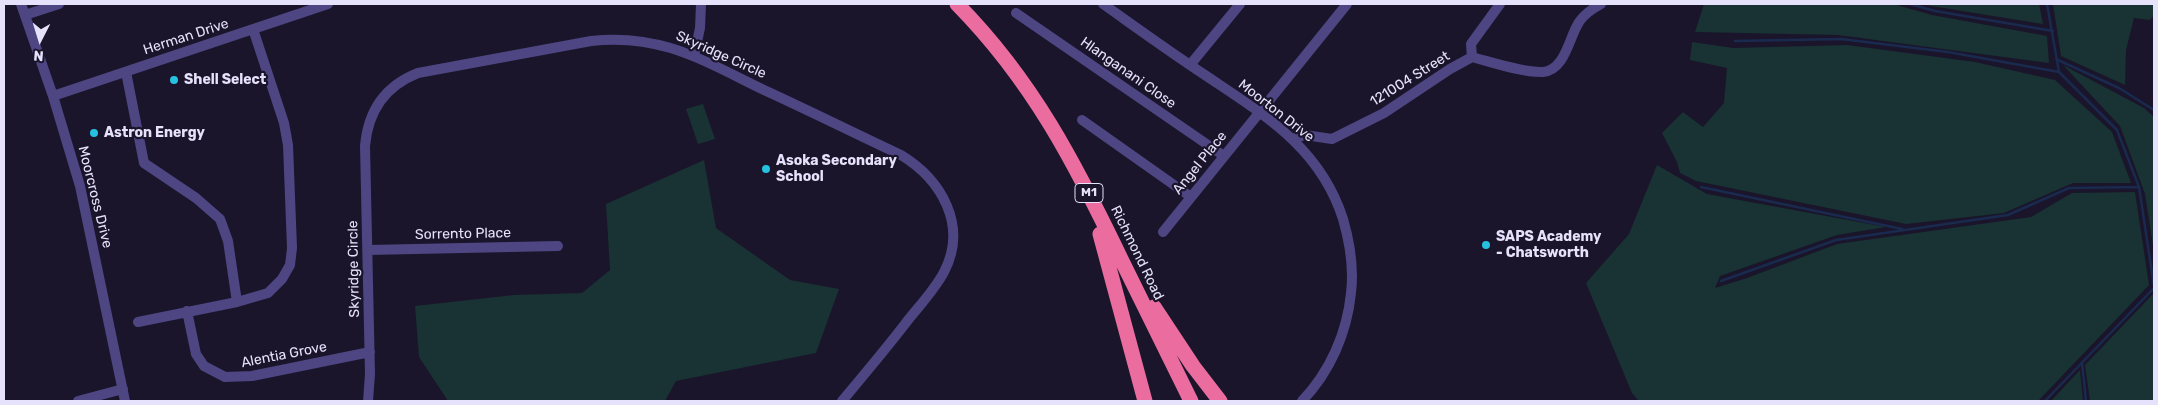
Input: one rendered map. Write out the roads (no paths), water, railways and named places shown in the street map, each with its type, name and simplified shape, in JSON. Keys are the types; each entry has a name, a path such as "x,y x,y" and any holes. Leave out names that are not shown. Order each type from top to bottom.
{"highway":[{"name":"Richmond Road","path":"957,4 1010,64 1059,136 1191,401"},
{"path":"1059,136 1107,253 1144,401"},
{"path":"1107,229 1163,321 1220,401"}],"street":[{"name":"Moorcross Drive","path":"21,4 53,96 82,195 125,401"},
{"path":"25,15 59,4"},
{"name":"Herman Drive","path":"53,96 328,4"},
{"path":"694,56 700,28 701,4"},
{"name":"Moorton Drive","path":"1102,4 1259,112 1292,139 1311,158 1334,194 1350,243 1353,275 1350,310 1340,340 1329,364 1302,401"},
{"path":"1190,65 1240,4"},
{"name":"Angel Place","path":"1163,232 1347,4"},
{"path":"1472,57 1472,44 1500,4"},
{"name":"121004 Street","path":"1292,139 1305,135 1332,139 1384,113 1450,69 1472,57 1530,70 1547,71 1553,68 1563,57 1579,22 1601,4"},
{"name":"Hlanganani Close","path":"1016,13 1224,156"},
{"path":"138,322 257,297 275,287 290,264 292,248 289,155 286,130 253,29"},
{"name":"Skyridge Circle","path":"368,401 370,352 365,146 366,132 372,112 399,82 418,72 606,40 647,41 694,56 901,156 929,176 944,198 951,219 952,236 950,257 944,271 889,344 842,401"},
{"path":"126,72 144,163 202,203 220,219 228,241 237,302"},
{"path":"1082,120 1191,197"},
{"name":"Sorrento Place","path":"368,250 558,246"},
{"name":"Alentia Grove","path":"187,311 196,354 204,366 225,377 239,378 370,352"},
{"path":"78,401 122,389"}],"waterway":[{"path":"1910,4 1935,11 2053,31"},
{"path":"2047,4 2059,72 2117,130 2139,187 2154,286"},
{"path":"1735,41 1841,39 1948,52 2059,72"},
{"path":"2058,60 2119,88 2154,110"},
{"path":"1701,187 1902,229"},
{"path":"1721,281 1836,240 2008,215 2069,188 2139,187"},
{"path":"2045,401 2154,288"},
{"path":"2082,363 2086,401"}],"place":[{"name":"Shell Select","path":"174,80"},
{"name":"Astron Energy","path":"94,133"},
{"name":"Asoka Secondary School","path":"766,169"},
{"name":"SAPS Academy - Chatsworth","path":"1486,245"}]}
